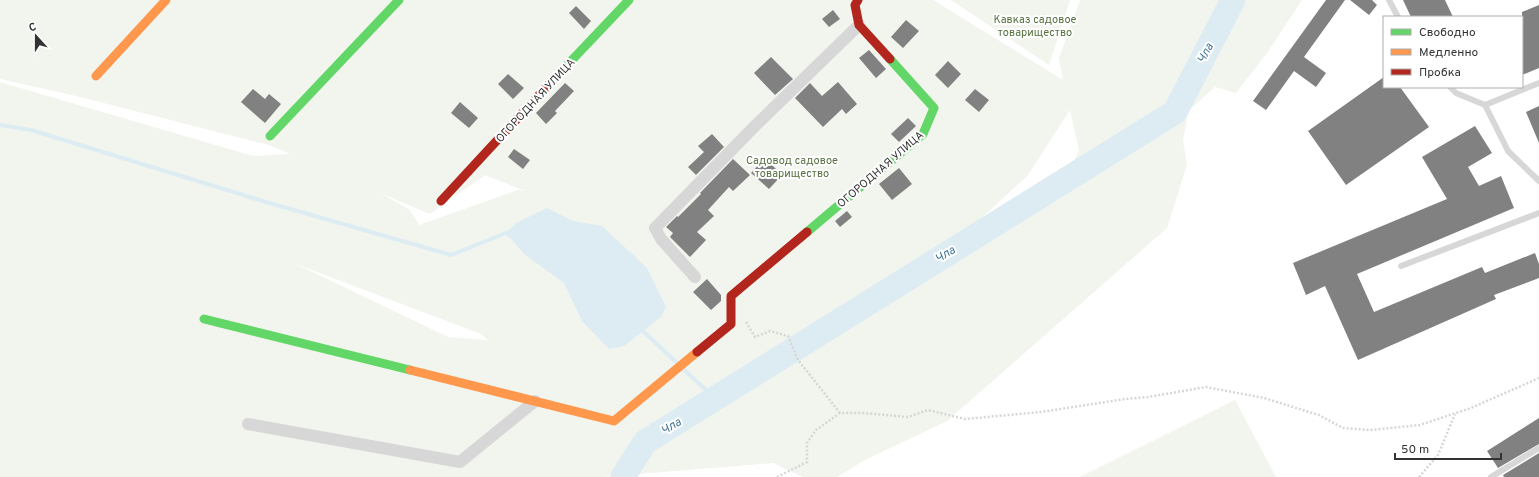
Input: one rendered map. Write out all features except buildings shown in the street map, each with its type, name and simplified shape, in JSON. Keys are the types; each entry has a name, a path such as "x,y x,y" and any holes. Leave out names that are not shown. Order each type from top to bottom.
{"street":[{"path":"96,76 166,0"},
{"path":"270,136 399,0"},
{"name":"ОГОРОДНАЯ УЛИЦА","path":"441,201 550,83 630,0"},
{"path":"695,277 661,239 655,228 754,127 859,25 855,5 858,0"},
{"name":"ОГОРОДНАЯ УЛИЦА","path":"535,401 614,421 731,324 731,296 923,134 934,108 859,25"},
{"path":"204,318 535,401"},
{"path":"248,424 460,462 535,401"}],"lane":[{"path":"1389,0 1397,16"},
{"path":"1485,105 1539,83"},
{"path":"1451,88 1456,93 1485,105 1508,151 1539,181"},
{"path":"1401,266 1539,213"},
{"path":"1491,477 1539,448"}],"path":[{"path":"745,320 755,338 770,331 788,336 798,360 840,413"},
{"path":"777,477 807,462 807,443 816,430 840,413 864,412 908,417 928,410 964,419 1041,412 1206,387 1264,398 1319,415 1343,428 1371,430 1420,425 1471,408 1539,378"},
{"path":"1419,477 1438,455 1455,413"}],"green space":[{"name":"Садовод садовое товарищество","path":"0,0 933,0 1063,80 1059,58 1080,0 1302,0 1267,53 1236,93 1215,87 1188,111 1183,141 1187,165 1167,228 947,421 863,461 837,477 803,477 773,463 602,477 0,477 0,82 253,156 290,154 269,145 76,96 0,79","holes":["1070,110 1079,150 1068,175 1050,175 975,224 1028,175","485,175 525,191 518,190 419,225 410,210 380,193 430,214","296,264 481,334 488,340 448,337"]},
{"name":"Кавказ садовое товарищество","path":"951,0 1070,0 1049,65"},
{"path":"1235,400 1276,477 1080,477"}],"shaded area":[{"path":"547,208 573,221 602,226 647,268 666,307 661,317 624,346 609,349 582,321 564,283 524,254 506,233 516,223"}],"waterway":[{"name":"Чла","path":"623,477 645,442 1175,112 1233,0"},
{"path":"0,125 31,130 266,202 451,255 506,233 510,236"},
{"path":"642,327 643,331 677,363"},
{"path":"683,369 715,398"}],"traffic: fast":[{"path":"270,136 399,0"},
{"path":"553,80 629,0"},
{"path":"807,232 923,134 934,108 890,59"},
{"path":"204,319 410,370"}],"traffic: slow":[{"path":"96,76 166,0"},
{"path":"410,370 614,421 697,352"}],"traffic: jam":[{"path":"858,0 855,5 859,25 890,59"},
{"path":"441,201 553,80"},
{"path":"697,352 731,324 731,296 807,232"}]}
